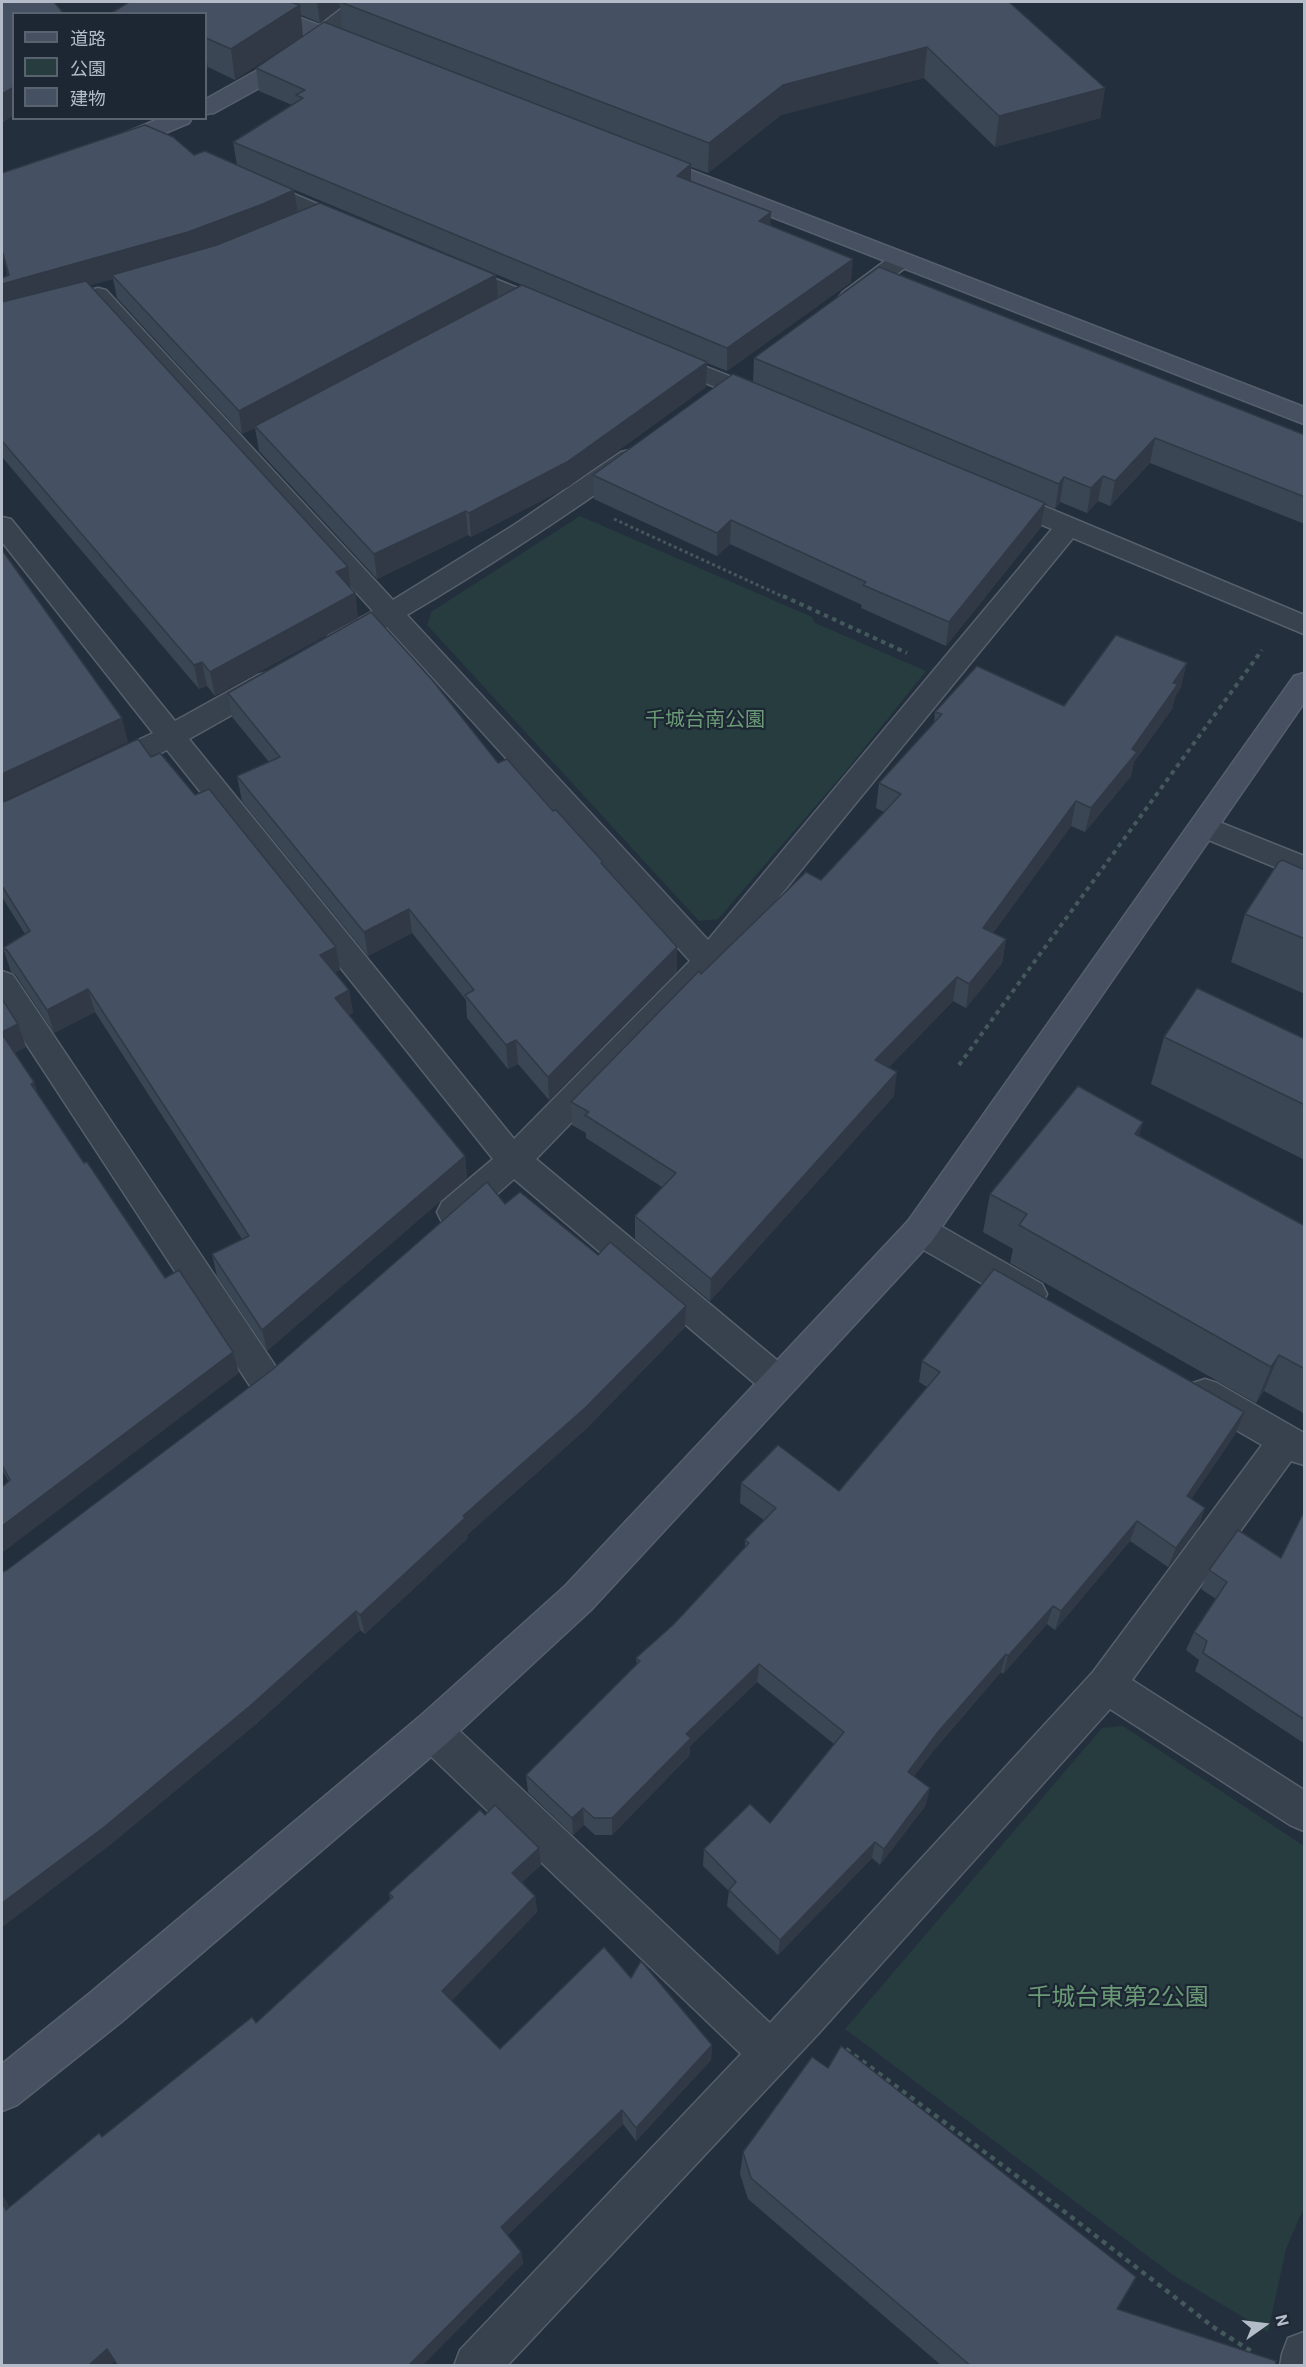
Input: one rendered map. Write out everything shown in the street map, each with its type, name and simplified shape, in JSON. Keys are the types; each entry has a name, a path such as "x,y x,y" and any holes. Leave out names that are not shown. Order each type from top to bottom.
{"street":[{"path":"242,2 370,53"},
{"path":"207,107 264,75 323,34 362,2"},
{"path":"90,154 177,120"},
{"path":"143,135 175,149"},
{"path":"625,152 1305,416"},
{"path":"238,177 311,219 364,232"},
{"path":"830,312 901,260"},
{"path":"438,262 566,316"},
{"path":"99,294 251,442 392,613 709,961"},
{"path":"490,314 522,298"},
{"path":"642,348 720,392 784,408"},
{"path":"720,392 757,365"},
{"path":"322,652 392,613 572,500 654,440"},
{"path":"981,490 1295,621"},
{"path":"2,525 513,1161 778,1382"},
{"path":"433,1230 513,1161 709,961 1069,526"},
{"path":"86,776 170,736 291,669"},
{"path":"2,2090 105,2008 432,1731 578,1598 920,1231 1305,683"},
{"path":"1204,827 1305,868"},
{"path":"2,983 263,1377"},
{"path":"920,1231 1052,1306"},
{"path":"476,2366 804,2018 1106,1685 1295,1446 1174,1376"},
{"path":"1106,1685 1305,1812"},
{"path":"432,1731 771,2053"},
{"path":"1302,2366 1305,2354"}],"path":[{"path":"572,500 949,671"},
{"path":"959,1065 1295,621"},
{"path":"804,2018 1062,2209 1216,2330 1256,2354"}],"green space":[{"name":"千城台南公園","path":"580,516 812,617 815,623 926,671 845,772 718,919 699,921 427,625 431,612"},
{"name":"千城台東第2公園","path":"1123,1726 1304,1846 1304,2207 1286,2249 1268,2332 1173,2275 845,2029 1102,1728"}],"building":[{"path":"2,2 54,2 62,12 12,12 12,88 2,94"},
{"path":"129,2 290,2 300,5 231,49 207,38 207,12 113,12"},
{"path":"340,2 1009,2 1105,88 999,116 927,47 783,85 709,143"},
{"path":"324,22 691,164 677,176 771,212 759,221 853,259 727,348 233,142 303,98 296,95 305,90 256,68"},
{"path":"145,125 173,137 194,155 205,151 294,190 188,232 2,284 2,278 9,275 2,250 2,173"},
{"path":"320,203 496,275 239,411 112,275 217,245"},
{"path":"879,267 1305,435 1305,497 1155,438 1115,481 1103,476 1091,488 1064,477 1059,484 754,358"},
{"path":"86,281 348,567 336,572 355,593 210,672 202,662 194,665 2,441 2,302"},
{"path":"522,285 707,362 567,462 469,513 466,511 374,554 255,426"},
{"path":"733,374 1045,503 949,622 863,585 866,582 731,520 717,533 593,475"},
{"path":"2,550 122,718 2,774"},
{"path":"371,612 433,681 498,763 507,759 553,811 556,810 677,947 548,1077 516,1040 506,1045 465,995 474,990 409,909 364,932 237,776 280,757 228,693"},
{"path":"1116,635 1187,663 1173,683 1178,684 1132,749 1137,752 1091,808 1076,801 983,928 1006,939 969,984 957,977 875,1060 897,1072 711,1279 635,1216 676,1173 585,1115 589,1112 571,1102 699,971 701,974 806,872 821,880 901,794 879,783 942,714 935,712 977,666 1064,706"},
{"path":"138,739 151,757 160,753 195,795 209,789 336,947 320,955 349,990 335,998 465,1156 262,1330 212,1254 249,1236 88,989 47,1010 7,950 3,948 30,931 2,886 2,802"},
{"path":"1282,860 1305,870 1305,939 1245,914"},
{"path":"1197,988 1305,1039 1305,1105 1164,1037"},
{"path":"2,999 18,1024 2,1032"},
{"path":"2,1034 34,1082 31,1084 165,1278 179,1270 233,1352 2,1526 2,1487 10,1480 2,1465"},
{"path":"1078,1086 1143,1122 1135,1134 1305,1226 1305,1369 1279,1355 1271,1367 1019,1225 1027,1214 990,1194"},
{"path":"487,1182 505,1204 520,1192 598,1255 610,1242 686,1306 585,1408 463,1516 465,1518 360,1615 356,1611 250,1706 103,1828 2,1903 2,1572 272,1370"},
{"path":"994,1269 1244,1412 1187,1496 1205,1508 1176,1548 1137,1521 1061,1611 1053,1606 1008,1656 1006,1654 938,1732 908,1772 930,1788 884,1849 875,1842 780,1940 729,1890 736,1882 704,1849 750,1804 770,1823 844,1732 759,1664 686,1734 691,1738 612,1818 594,1818 583,1808 572,1818 526,1775 640,1661 636,1658 674,1624 749,1543 745,1540 776,1508 741,1483 778,1445 839,1491 940,1372 922,1361"},
{"path":"1304,1512 1305,1720 1203,1653 1207,1641 1194,1632 1227,1582 1209,1570 1238,1530 1281,1558"},
{"path":"495,1805 539,1848 512,1873 535,1896 442,1991 500,2049 604,1947 631,1978 641,1961 712,2045 636,2128 622,2110 501,2227 521,2252 408,2366 118,2366 107,2349 88,2366 2,2366 2,2202 6,2210 99,2133 102,2137 252,2017 256,2023 393,1897 389,1893 480,1810 485,1815"},
{"path":"841,2046 1136,2277 1117,2309 1276,2361 1275,2366 971,2366 751,2178 743,2152 812,2057 828,2068"}]}
